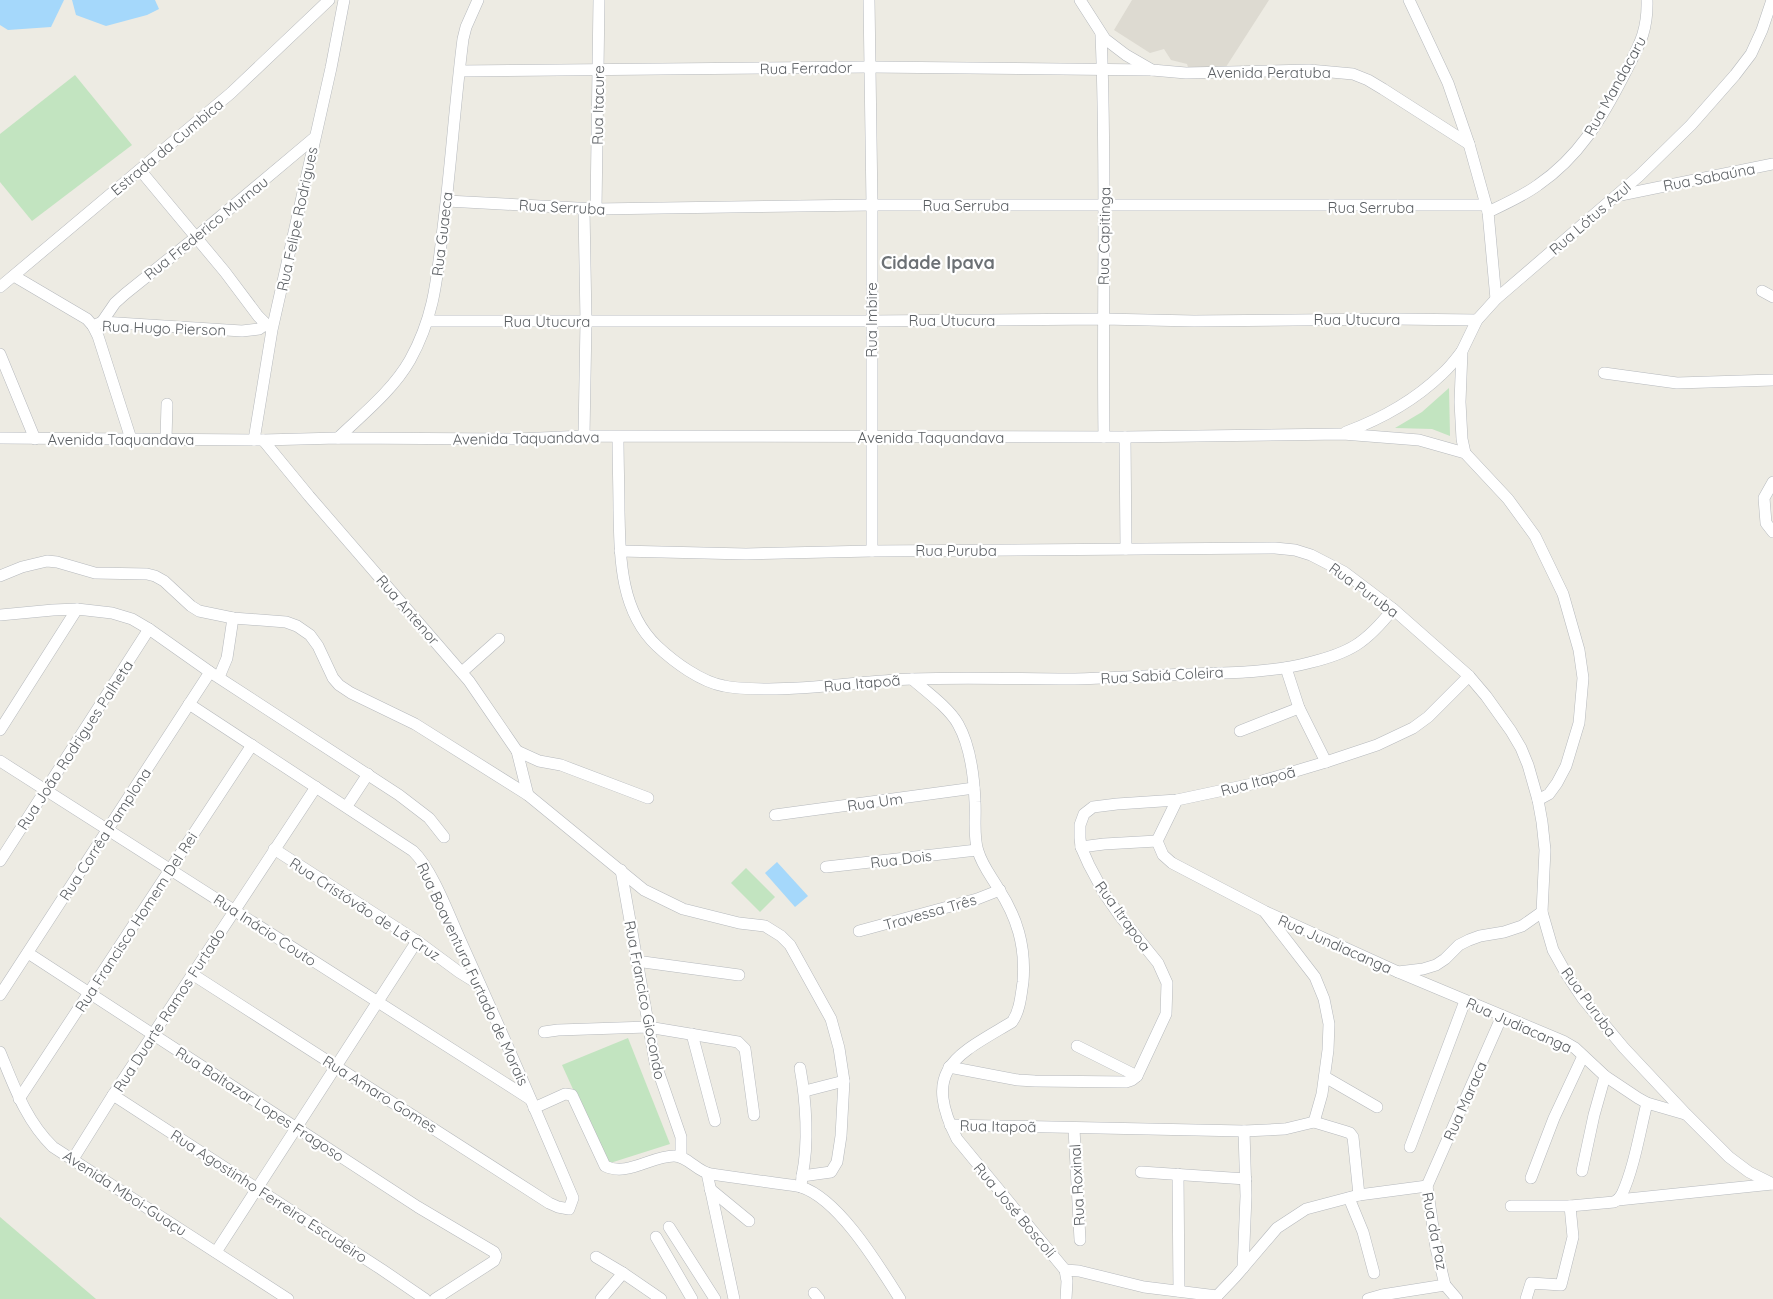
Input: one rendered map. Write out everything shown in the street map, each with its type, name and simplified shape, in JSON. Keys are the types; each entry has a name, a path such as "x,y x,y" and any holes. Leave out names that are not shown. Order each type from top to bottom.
{"street":[{"name":"Estrada da Cumbica","path":"0,287 231,93 329,0"},
{"name":"Rua Felipe Rodrigues","path":"258,440 269,327 331,68 344,0"},
{"name":"Rua Guaeca","path":"338,438 393,383 410,361 428,321 435,296 466,27 478,0"},
{"name":"Rua Itacure","path":"596,209 599,0"},
{"name":"Rua Imbire","path":"869,0 872,205 872,551"},
{"name":"Avenida Peratuba","path":"1080,0 1101,35 1126,55 1152,70 1186,73 1309,70 1353,74 1383,89 1469,144"},
{"path":"1409,0 1448,83 1469,144 1487,209 1496,299"},
{"name":"Rua Mandacaru","path":"1487,209 1538,186 1585,142 1602,116 1639,47 1645,32 1648,13 1647,0"},
{"name":"Rua Lótus Azul","path":"1464,453 1461,416 1462,351 1476,320 1496,299 1639,176 1691,125 1736,75 1751,54 1772,5"},
{"name":"Rua Capitinga","path":"1101,35 1103,70 1104,437"},
{"name":"Rua Ferrador","path":"460,71 870,67 1152,70"},
{"name":"Rua Frederico Murnau","path":"98,324 115,303 314,138"},
{"name":"Rua Sabaúna","path":"1615,196 1773,164"},
{"path":"140,170 269,327"},
{"name":"Rua Serruba","path":"447,201 584,209 872,205 1104,205 1487,209"},
{"path":"584,209 586,321 584,436"},
{"name":"Rua Hugo Pierson","path":"14,276 98,324 242,331 269,327"},
{"path":"1762,291 1773,297"},
{"name":"Rua Utucura","path":"428,321 1476,320"},
{"path":"98,324 98,336 131,439"},
{"path":"1343,434 1374,422 1397,407 1442,374 1462,351"},
{"path":"0,354 35,439"},
{"path":"1604,373 1677,383 1773,380"},
{"path":"166,439 167,404"},
{"name":"Avenida Taquandava","path":"0,438 258,440 338,438 518,439 584,436 871,438 1343,434 1420,440 1464,453 1508,499 1535,536 1563,594 1579,650 1583,678 1579,723 1566,766 1557,783 1549,794 1538,800"},
{"name":"Rua Itapoã","path":"618,437 620,551 626,589 632,609 642,628 655,644 671,658 694,674 722,686 750,689 795,689 912,679 941,704 958,723 966,742 974,788 977,850 1017,924 1023,953 1022,991 1016,1016 1012,1022 956,1058 944,1077 942,1093 950,1125 1244,1131 1284,1129 1314,1122"},
{"path":"1125,437 1126,548"},
{"name":"Rua Antenor","path":"258,440 462,672 517,750 528,795"},
{"path":"1773,482 1764,498 1766,523 1773,532"},
{"name":"Rua Puruba","path":"620,551 746,554 1126,548 1275,548 1295,550 1311,555 1344,572 1393,609 1469,676 1512,731 1528,765 1542,822 1545,850 1542,912 1553,950 1567,975 1624,1048 1729,1158 1749,1172 1773,1184"},
{"path":"0,576 22,567 47,561 95,573 147,574 164,581 199,611 233,618 286,622 297,626 310,635 318,646 333,678 350,693 415,724 528,795 644,890 683,909 739,923 765,926 781,936 790,945 831,1019 839,1048 844,1081 842,1136 837,1162 831,1172 802,1182 707,1173 681,1156 664,1157 623,1170 610,1169 604,1166 572,1095 568,1093 532,1103"},
{"path":"0,615 77,609 122,616 149,629 214,674 399,794 429,818 444,837"},
{"path":"0,730 77,609"},
{"name":"Rua Sabiá Coleira","path":"912,679 1078,679 1202,674 1286,668 1322,659 1357,645 1373,633 1393,609"},
{"name":"Rua Corrêa Pamplona","path":"0,995 189,704 227,658 233,618"},
{"name":"Rua João Rodrigues Palheta","path":"0,862 149,629"},
{"path":"462,672 499,639"},
{"path":"1286,668 1299,708 1326,762"},
{"name":"Rua Itapoã","path":"1177,800 1252,784 1376,745 1413,728 1428,717 1469,676"},
{"name":"Rua Boaventura Furtado de Morais","path":"189,704 347,806 413,850 420,857 443,902 573,1198 569,1209"},
{"path":"1240,731 1299,708"},
{"name":"Rua Francisco Homem Del Rei","path":"19,1098 252,745"},
{"path":"517,750 539,761 561,765 648,798"},
{"name":"Rua Inácio Couto","path":"0,761 378,1002 532,1103"},
{"path":"347,806 368,774"},
{"name":"Rua Duarte Ramos Furtado","path":"73,1160 113,1095 316,786"},
{"name":"Rua Um","path":"775,816 974,788"},
{"path":"1177,800 1157,840 1163,855 1172,863 1264,911 1315,976 1324,999 1329,1024 1322,1094 1314,1122 1344,1130 1353,1136 1354,1197 1374,1273"},
{"name":"Rua Itrapoa","path":"1137,1076 1166,1014 1167,983 1158,963 1104,893 1081,848 1080,825 1084,814 1094,807 1177,800"},
{"path":"1081,848 1104,844 1157,840"},
{"name":"Rua Cristóvão de Lã Cruz","path":"274,849 417,941 480,985"},
{"name":"Rua Dois","path":"826,868 977,850"},
{"name":"Rua Francico Giocondo","path":"620,870 648,1027 659,1076 681,1137 681,1156"},
{"name":"Travessa Três","path":"859,931 978,899 1000,890"},
{"name":"Rua Jundiacanga","path":"1264,911 1398,972 1423,969 1436,964 1459,945 1469,940 1522,926 1542,912"},
{"path":"216,1252 417,941"},
{"name":"Rua Baltazar Lopes Fragoso","path":"28,953 418,1206 494,1252 496,1256 494,1261 435,1299"},
{"path":"636,961 739,975"},
{"name":"Rua Judiacanga","path":"1398,972 1564,1041 1575,1048 1605,1076 1647,1103 1686,1114"},
{"name":"Rua Amaro Gomes","path":"192,974 549,1203 569,1209"},
{"path":"1410,1147 1465,1001"},
{"name":"Rua Maraca","path":"1427,1186 1502,1016"},
{"path":"544,1032 648,1027 738,1042 745,1049 754,1115"},
{"path":"692,1034 715,1120"},
{"path":"949,1067 1018,1080 1035,1081 1126,1082 1137,1076 1077,1046"},
{"name":"Avenida Mboi-Guaçu","path":"0,1052 19,1098 40,1134 53,1146 288,1299"},
{"path":"1531,1178 1554,1118 1583,1056"},
{"path":"800,1068 805,1091 805,1162 802,1182"},
{"path":"1582,1171 1594,1115 1605,1076"},
{"path":"1324,1077 1377,1107"},
{"path":"805,1091 844,1081"},
{"name":"Rua Agostinho Ferreira Escudeiro","path":"113,1095 382,1269 425,1299"},
{"path":"1618,1200 1622,1195 1631,1165 1647,1103"},
{"name":"Rua José Boscoli","path":"950,1125 957,1139 1065,1270 1067,1281 1066,1299"},
{"name":"Rua Roxinal","path":"1074,1129 1080,1240"},
{"path":"1243,1268 1246,1179 1244,1131"},
{"path":"1141,1172 1246,1179"},
{"path":"707,1173 734,1299"},
{"path":"1178,1174 1179,1291"},
{"path":"802,1182 829,1203 839,1214 878,1264 900,1299"},
{"path":"1510,1206 1570,1206 1773,1184"},
{"name":"Rua da Paz","path":"1217,1297 1276,1228 1306,1209 1354,1197 1427,1186 1436,1248 1446,1285"},
{"path":"710,1189 749,1221"},
{"path":"1526,1299 1531,1283 1561,1285 1573,1238 1570,1206"},
{"path":"669,1227 716,1299"},
{"path":"656,1237 692,1299"},
{"path":"596,1257 660,1299"},
{"path":"1065,1270 1079,1271 1144,1287 1217,1297"},
{"path":"601,1299 623,1273"},
{"path":"1368,1299 1446,1285 1457,1299"}],"shaded area":[{"path":"1132,0 1269,0 1224,70 1188,67 1187,64 1171,60 1164,49 1150,53 1114,30"}],"green space":[{"path":"75,75 132,145 32,221 0,182 0,134"},
{"path":"1449,388 1450,436 1432,429 1395,428 1422,412"},
{"path":"746,868 775,897 760,912 731,883"},
{"path":"628,1038 670,1144 607,1164 562,1065"},
{"path":"0,1217 96,1299 0,1299"}],"water":[{"path":"0,0 64,0 51,27 8,30 0,25"},
{"path":"72,0 155,0 159,9 147,15 106,26 76,15"},
{"path":"777,862 808,896 795,907 765,873"}],"district":[{"name":"Cidade Ipava","path":"938,262"}]}
